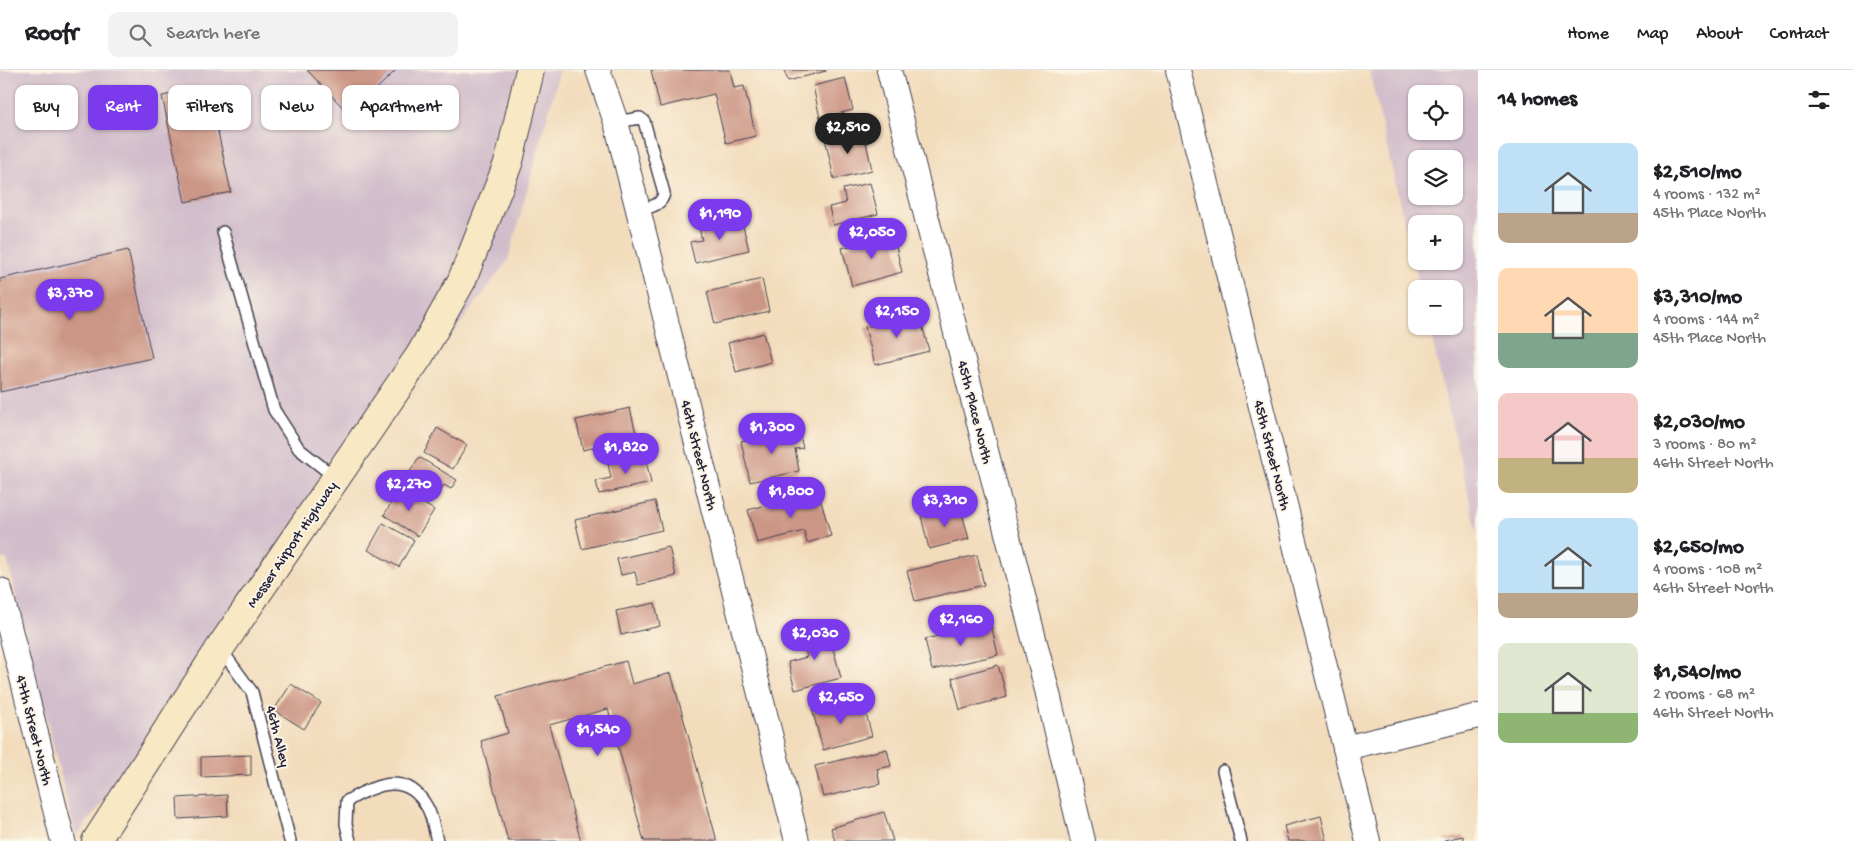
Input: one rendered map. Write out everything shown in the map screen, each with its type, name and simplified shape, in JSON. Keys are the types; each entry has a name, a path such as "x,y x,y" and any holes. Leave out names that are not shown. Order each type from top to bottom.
{"main road":[{"name":"Messer Airport Highway","path":"96,841 220,648 420,354 462,280 509,161 530,70"}],"street":[{"name":"46th Street North","path":"598,70 616,122 797,841"},
{"name":"45th Place North","path":"889,70 1045,681 1083,841"},
{"name":"45th Street North","path":"1178,70 1368,841"},
{"name":"47th Street North","path":"0,590 63,841"},
{"path":"1345,748 1478,716"}],"lane":[{"path":"223,232 274,410 299,449 336,478"},
{"name":"46th Alley","path":"220,648 252,692 290,841"},
{"path":"1223,771 1240,841"},
{"path":"350,841 346,824 347,802 370,788 395,782 417,792 423,800 428,809 437,841"}],"shaded area":[{"path":"0,70 560,70 508,260 76,837 7,559 0,560"},
{"path":"1369,70 1478,70 1478,536 1431,335 1463,335 1463,280 1418,280 1416,270 1463,270 1463,215 1408,215 1408,237"}],"building":[{"path":"307,70 396,70 381,85 342,85 342,107 332,96 332,85 321,85"},
{"path":"651,70 730,70 734,88 744,86 756,136 726,143 714,94 660,107"},
{"path":"784,70 826,70 826,71 788,81"},
{"path":"845,78 853,110 820,118 813,86"},
{"path":"168,95 168,124 162,96"},
{"path":"169,130 218,130 231,192 185,202"},
{"path":"858,130 861,143 866,142 872,170 834,179 825,138"},
{"path":"870,183 878,214 833,225 829,207 846,203 843,189"},
{"path":"741,218 749,250 695,263 690,242 702,240 699,228"},
{"path":"893,234 902,272 852,286 842,248"},
{"path":"128,250 152,358 0,392 0,279"},
{"path":"762,279 769,311 715,324 707,292"},
{"path":"919,313 929,351 875,365 865,327"},
{"path":"763,333 771,362 736,372 728,343"},
{"path":"630,408 637,438 583,450 576,420"},
{"path":"437,428 467,445 453,469 424,453"},
{"path":"798,428 803,448 795,449 799,471 750,482 741,441"},
{"path":"645,456 651,483 599,494 596,481 611,478 608,464"},
{"path":"419,457 457,480 451,489 444,485 434,501 403,483"},
{"path":"400,489 434,510 418,536 384,515"},
{"path":"818,491 831,536 807,543 804,531 757,543 748,510"},
{"path":"655,501 662,530 582,549 575,520"},
{"path":"960,506 969,539 929,549 921,516"},
{"path":"383,523 414,540 399,567 368,550"},
{"path":"669,547 676,576 638,585 635,572 621,575 617,559"},
{"path":"977,555 984,585 915,601 907,571"},
{"path":"655,603 660,626 621,635 616,611"},
{"path":"991,624 998,655 932,670 925,639"},
{"path":"827,626 841,678 795,690 788,662 807,657 800,634"},
{"path":"626,661 632,684 671,673 717,841 644,841 608,709 549,725 581,841 508,841 481,741 508,733 498,696"},
{"path":"998,665 1007,697 960,710 952,678"},
{"path":"291,684 321,703 304,729 274,710"},
{"path":"843,700 847,712 864,706 872,736 823,750 812,709"},
{"path":"887,749 891,766 877,769 880,784 823,797 815,766"},
{"path":"251,755 251,775 201,777 201,757"},
{"path":"227,795 228,816 178,819 177,798"},
{"path":"884,812 893,841 835,841 831,828"},
{"path":"1321,816 1327,841 1288,841 1284,826"},
{"path":"1463,836 1464,841 1444,841 1444,840"}]}
